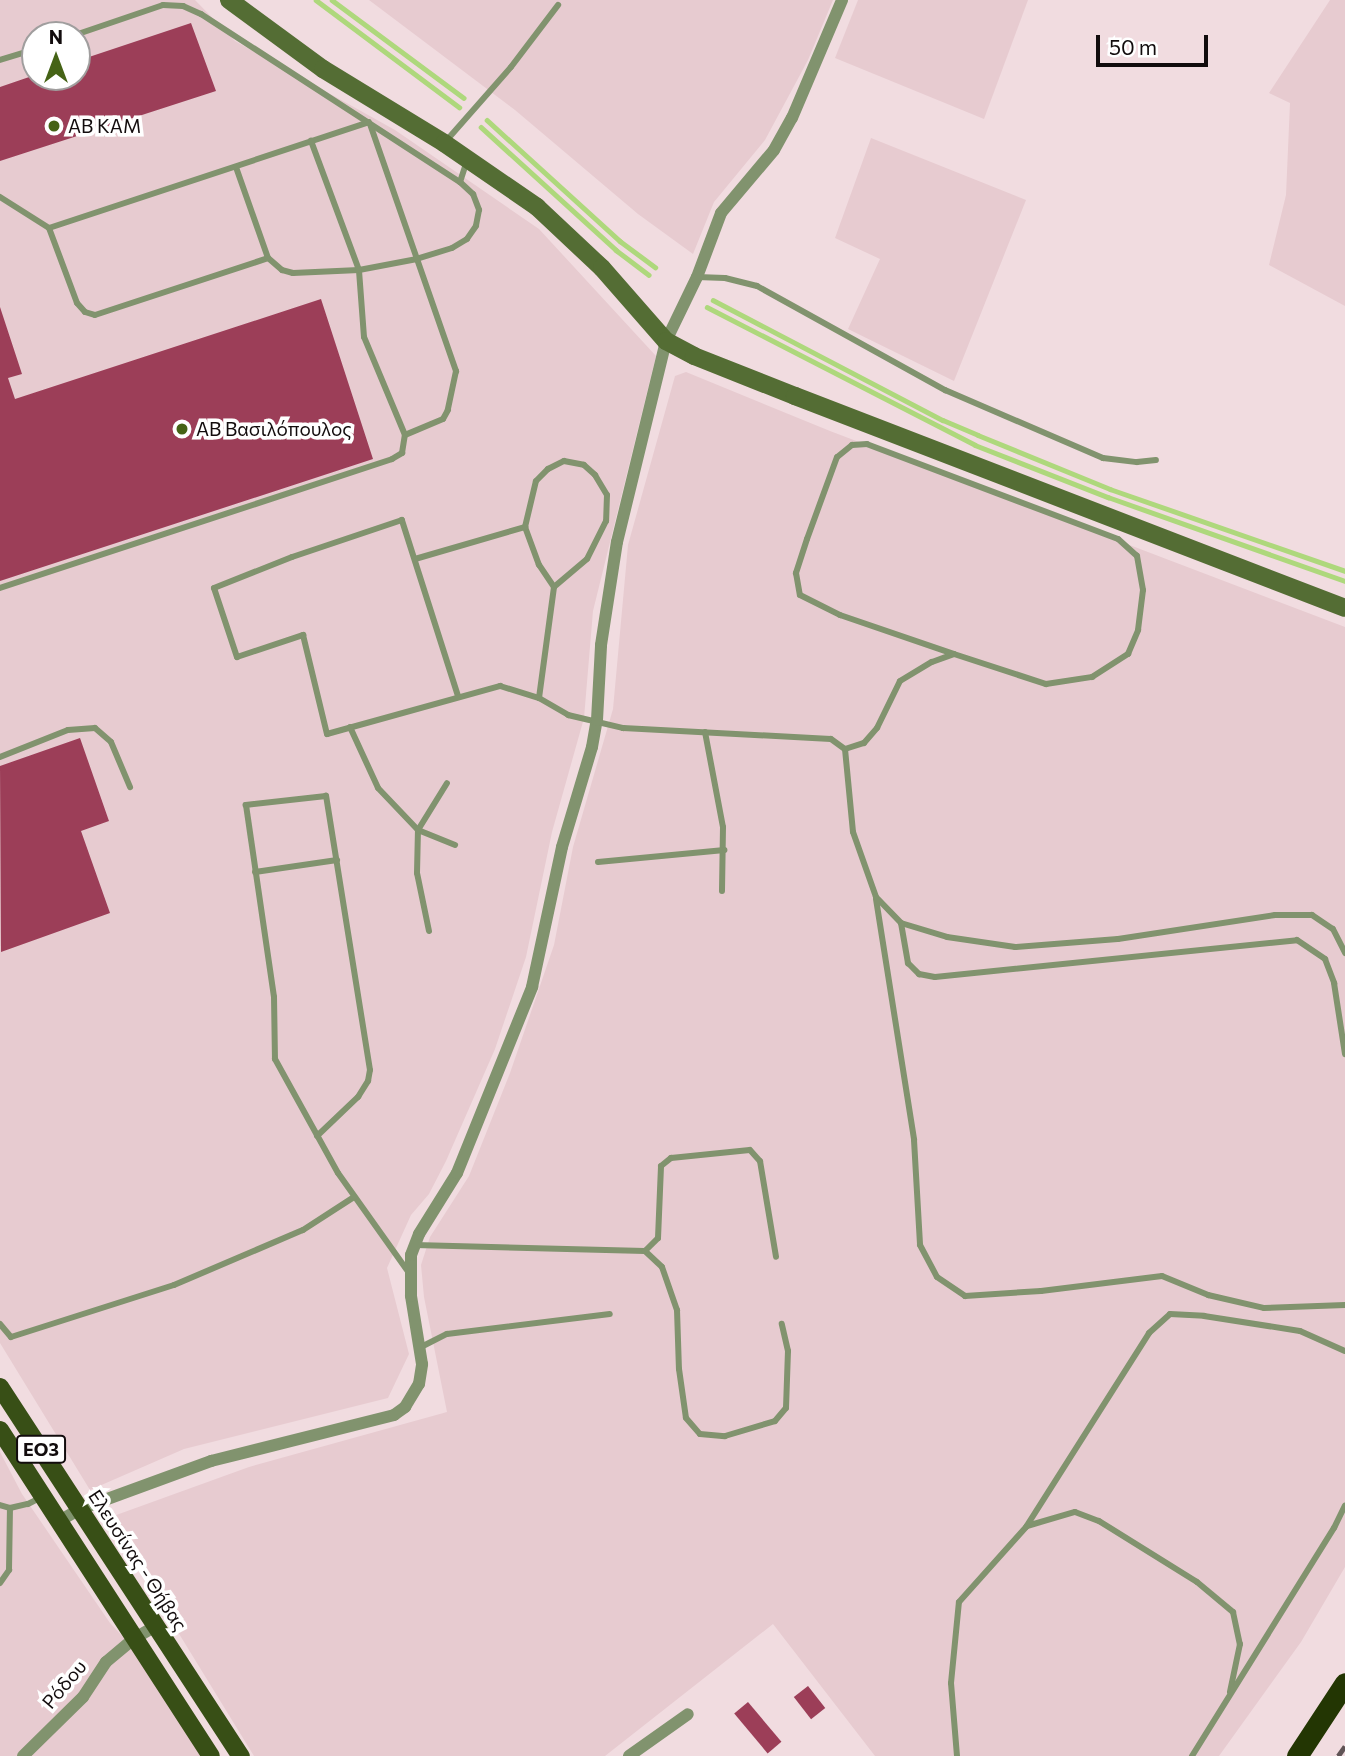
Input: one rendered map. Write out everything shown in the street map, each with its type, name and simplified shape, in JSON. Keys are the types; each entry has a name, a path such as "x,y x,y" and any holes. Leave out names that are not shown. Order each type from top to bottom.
{"highway":[{"path":"1297,1756 1345,1684"}],"main road":[{"name":"Ελευσίνας - Θήβας","path":"0,1387 241,1756"},
{"name":"ΕΟ3","path":"0,1430 211,1756"}],"street":[{"path":"229,0 323,69 444,143 537,207 602,268 666,341 694,356 795,396 1345,608"},
{"path":"58,1522 80,1509 211,1461 394,1415 405,1407 419,1384 422,1364 409,1273 415,1245 457,1173 531,987 562,847 597,720 601,645 617,542 666,341 697,277 721,213 774,150 792,118 842,0"},
{"name":"Ρόδου","path":"23,1756 74,1707 106,1662 135,1638 156,1626"},
{"path":"629,1756 688,1714"}],"lane":[{"path":"91,30 163,5 183,6 201,14 460,181 472,194 479,210 477,226 467,239 453,248 417,259 359,270 293,273 282,270 268,258 236,166"},
{"path":"444,143 510,67 558,5"},
{"path":"0,60 21,53"},
{"path":"49,228 369,122"},
{"path":"369,122 456,371 448,410 443,419 405,435"},
{"path":"0,588 392,459 402,453 405,435 364,337 359,300 359,270 311,141"},
{"path":"460,181 467,161"},
{"path":"0,197 49,228 77,303 85,312 95,315 268,258"},
{"path":"697,277 725,278 757,286 946,390 1103,458 1137,462 1156,460"},
{"path":"845,749 864,743 877,729 900,681 932,662 954,654 1046,684 1092,677 1128,653 1138,630 1143,590 1137,556 1118,539 867,444 852,445 837,457 807,539 796,573 800,595 840,615 954,654"},
{"path":"539,698 554,587 539,565 525,527 536,481 548,469 564,461 584,465 595,475 607,495 606,520 597,543 573,574 554,587"},
{"path":"458,696 402,520 292,556 214,588 237,657 303,635 327,734 500,686 518,689 568,715 623,728 831,739 845,749 853,832 876,897 914,1140 920,1245 937,1277 965,1296 1041,1291 1162,1276 1208,1295 1264,1308 1345,1305"},
{"path":"415,559 525,527"},
{"path":"350,727 378,788 418,830 455,845"},
{"path":"0,757 68,730 95,729 111,742 130,787"},
{"path":"705,732 719,796 724,850 722,891"},
{"path":"429,931 417,873 418,830 447,783"},
{"path":"317,1136 358,1097 368,1081 369,1070 326,796 246,805 274,997 275,1059 317,1136 354,1197 409,1273"},
{"path":"598,862 724,850"},
{"path":"255,873 337,860"},
{"path":"876,897 901,923 947,937 1015,947 1118,939 1275,915 1312,915 1333,929 1345,953"},
{"path":"901,923 908,963 919,974 935,977 1297,940 1325,959 1334,983 1345,1054"},
{"path":"645,1251 658,1238 661,1166 671,1158 750,1150 760,1161 776,1257"},
{"path":"0,1324 11,1337 174,1285 303,1230 354,1197"},
{"path":"415,1245 645,1251 662,1267 677,1310 679,1369 686,1418 701,1434 725,1436 762,1425 775,1421 786,1408 788,1351 782,1324"},
{"path":"419,1348 447,1334 610,1314"},
{"path":"957,1756 951,1684 959,1602 1026,1527 1149,1333 1170,1314 1300,1331 1345,1351"},
{"path":"0,1505 10,1508 29,1504 42,1497"},
{"path":"1192,1756 1334,1528 1345,1505"},
{"path":"0,1583 9,1570 10,1508"},
{"path":"1026,1527 1075,1512 1099,1521 1197,1583 1233,1612 1240,1644 1230,1692"}],"shaded area":[{"path":"0,0 195,0 235,41 395,130 539,229 656,356 593,611 584,718 552,832 526,957 495,1049 446,1161 429,1194 411,1215 387,1268 409,1354 388,1398 184,1449 90,1490 0,1343"},
{"path":"369,0 833,0 808,60 765,140 714,202 693,254 638,214 515,110"},
{"path":"858,0 1028,0 984,119 835,58"},
{"path":"1330,0 1345,0 1345,306 1269,265 1286,195 1290,103 1269,93"},
{"path":"871,138 1026,200 954,381 848,329 880,259 835,238"},
{"path":"686,372 830,431 1345,627 1345,1567 1301,1642 1219,1756 875,1756 773,1624 605,1756 254,1756 108,1518 249,1467 447,1412 424,1297 421,1265 430,1237 469,1176 510,1073 554,945 573,847 613,709 628,545 675,376"},
{"path":"0,1452 22,1494 110,1623 178,1696 211,1756 0,1756"}],"building":[{"name":"ΑΒ ΚΑΜ","path":"191,23 216,91 0,161 0,87 21,80 21,91 91,91 91,56"},
{"name":"ΑΒ Βασιλόπουλος","path":"321,299 373,459 0,581 0,307 22,374 8,378 15,399"},
{"path":"80,738 109,821 81,831 110,913 1,952 0,766"},
{"path":"808,1686 825,1708 811,1719 794,1697"},
{"path":"748,1702 781,1742 768,1753 734,1714"}],"waterway":[{"path":"316,0 459,107"},
{"path":"332,0 464,98"},
{"path":"487,120 620,241 655,267"},
{"path":"481,127 616,250 649,275"},
{"path":"713,300 943,420 1110,489 1345,571"},
{"path":"707,307 975,445 1108,497 1345,581"}],"railway":[{"path":"1338,1756 1345,1746"}],"place":[{"name":"ΑΒ ΚΑΜ","path":"54,126"},
{"name":"ΑΒ Βασιλόπουλος","path":"182,429"}]}
